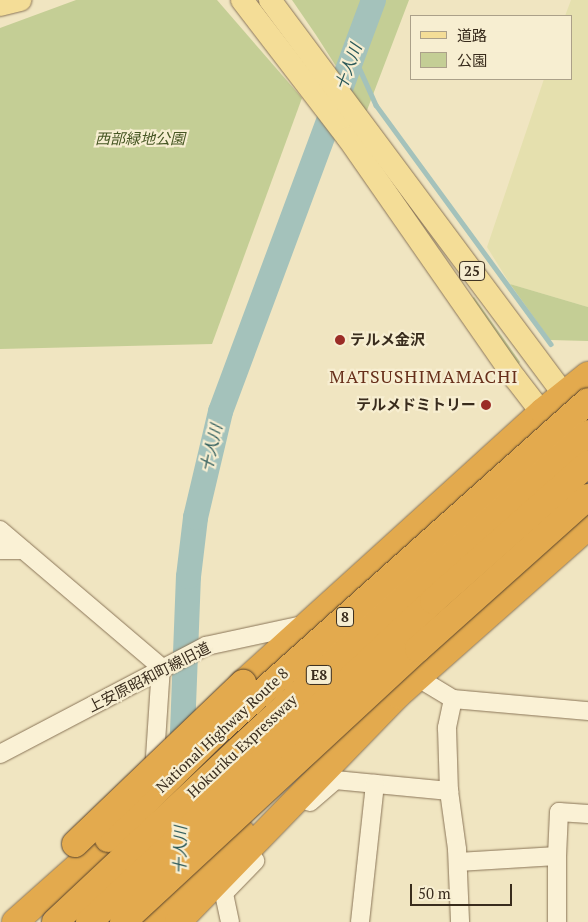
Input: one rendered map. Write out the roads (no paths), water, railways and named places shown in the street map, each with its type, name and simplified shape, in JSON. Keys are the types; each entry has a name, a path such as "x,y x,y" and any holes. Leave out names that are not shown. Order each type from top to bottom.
{"highway":[{"path":"0,914 243,683 543,412 576,397 588,375"},
{"name":"National Highway Route 8","path":"15,922 108,839 214,735 576,397"},
{"name":"Hokuriku Expressway","path":"56,922 348,648 588,433"},
{"name":"Hokuriku Expressway","path":"89,922 419,615 588,464"},
{"path":"123,922 418,649 588,497"},
{"path":"149,922 303,776 389,704 588,527"},
{"path":"178,922 197,903 220,889 389,704"}],"main road":[{"path":"0,5 20,0"},
{"name":"25","path":"242,0 354,116 576,397 588,427"},
{"name":"25","path":"270,0 348,138 515,378 543,412 588,479"}],"street":[{"path":"0,530 160,667 143,922"},
{"path":"0,550 23,550"},
{"name":"上安原昭和町線旧道","path":"0,754 160,667 206,646 307,624"},
{"path":"307,624 418,677 453,699 588,711"},
{"path":"453,699 447,728 449,791 458,862 460,922"},
{"path":"230,922 220,889 299,812 335,780 449,791"},
{"path":"360,922 376,784"},
{"path":"557,922 559,812 588,814"},
{"path":"458,862 557,856"}],"waterway":[{"name":"十人川","path":"181,757 188,576 195,517 220,411 373,0"},
{"path":"353,54 376,105 551,344"}],"place":[{"name":"テルメ金沢","path":"340,340"},
{"name":"テルメドミトリー","path":"486,405"}],"district":[{"name":"MATSUSHIMAMACHI","path":"424,376"}],"park label":[{"name":"西部緑地公園","path":"140,139"}]}
